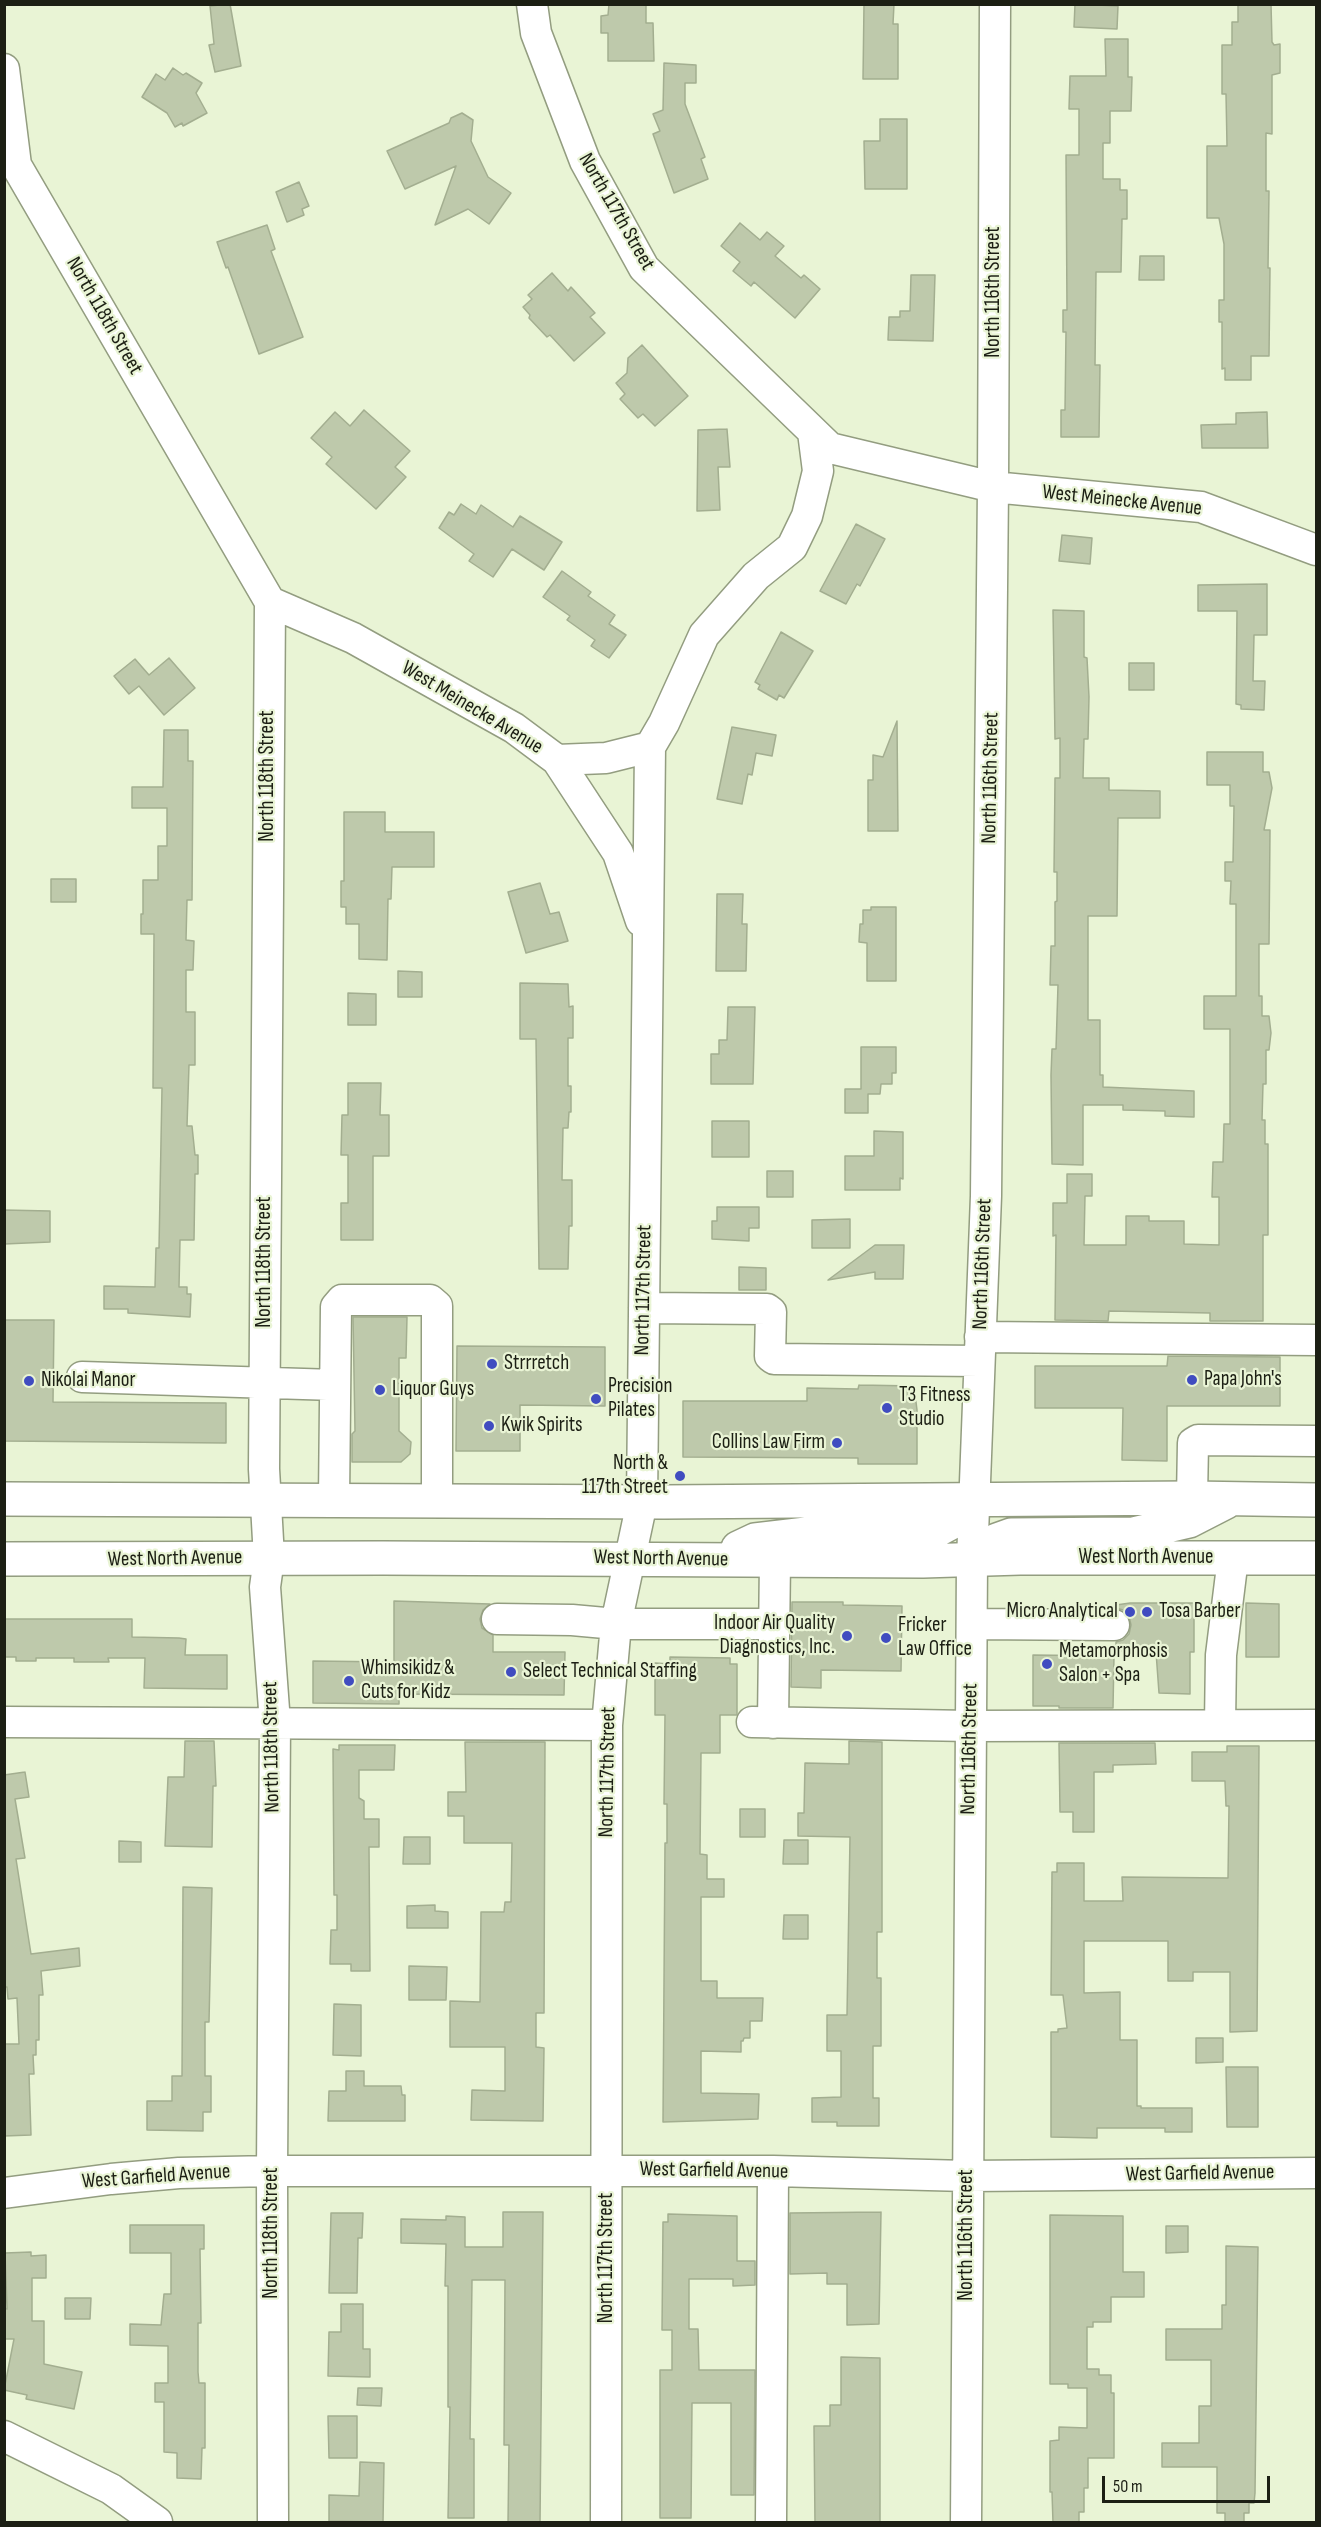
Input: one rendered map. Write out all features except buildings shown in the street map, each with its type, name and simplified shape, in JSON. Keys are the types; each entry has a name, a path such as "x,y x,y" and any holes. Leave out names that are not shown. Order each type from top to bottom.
{"main road":[{"path":"4,1499 642,1502 1192,1498 1317,1500"},
{"path":"972,1560 997,1540 1011,1534 1133,1534 1189,1521 1232,1499"},
{"path":"706,1560 756,1540 815,1533 932,1533 960,1518 974,1501"},
{"name":"West North Avenue","path":"4,1559 1317,1558"}],"street":[{"name":"North 117th Street","path":"532,4 536,33 585,161 644,268 830,448 993,487"},
{"name":"North 116th Street","path":"966,2523 970,1726 972,1560 986,1196 995,4"},
{"name":"North 118th Street","path":"4,69 16,165 270,602 264,1384 265,1500 270,1558 265,1587 274,1723 273,2523"},
{"path":"4,195 16,165"},
{"path":"557,760 606,758 650,747 664,723 704,635 756,576 792,547 807,516 818,471 813,432"},
{"name":"West Meinecke Avenue","path":"993,487 1201,507 1317,550"},
{"name":"West Meinecke Avenue","path":"270,602 353,638 514,728 557,760 618,853 647,938"},
{"name":"North 117th Street","path":"606,2523 607,1725 616,1624 642,1502 647,938 651,846 650,747"},
{"path":"334,1500 336,1307 342,1300 430,1300 437,1306 437,1501"},
{"path":"644,1308 767,1309 771,1312 770,1356 774,1359 980,1349 1317,1340"},
{"path":"82,1377 335,1385"},
{"path":"1192,1498 1193,1443 1198,1440 1317,1441"},
{"path":"1220,1724 1221,1655 1233,1558"},
{"path":"774,1560 773,1624 762,1723 970,1726 1317,1725"},
{"path":"497,1619 572,1620 616,1624 773,1624"},
{"path":"972,1624 1114,1624"},
{"path":"4,1722 607,1725"},
{"name":"West Garfield Avenue","path":"4,2193 179,2173 272,2171 773,2171 967,2176 1317,2173"},
{"path":"771,2523 773,2171"},
{"path":"4,2436 111,2489 157,2523"}],"place":[{"name":"Strrretch","path":"492,1364"},
{"name":"Papa John's","path":"1192,1380"},
{"name":"Nikolai Manor","path":"29,1381"},
{"name":"Liquor Guys","path":"380,1390"},
{"name":"Precision Pilates","path":"596,1399"},
{"name":"T3 Fitness Studio","path":"887,1408"},
{"name":"Kwik Spirits","path":"489,1426"},
{"name":"Collins Law Firm","path":"837,1443"},
{"name":"North & 117th Street","path":"680,1476"},
{"name":"Micro Analytical","path":"1130,1612"},
{"name":"Tosa Barber","path":"1147,1612"},
{"name":"Indoor Air Quality Diagnostics, Inc.","path":"847,1636"},
{"name":"Fricker Law Office","path":"886,1638"},
{"name":"Metamorphosis Salon + Spa","path":"1047,1664"},
{"name":"Select Technical Staffing","path":"511,1672"},
{"name":"Whimsikidz & Cuts for Kidz","path":"349,1681"}]}
